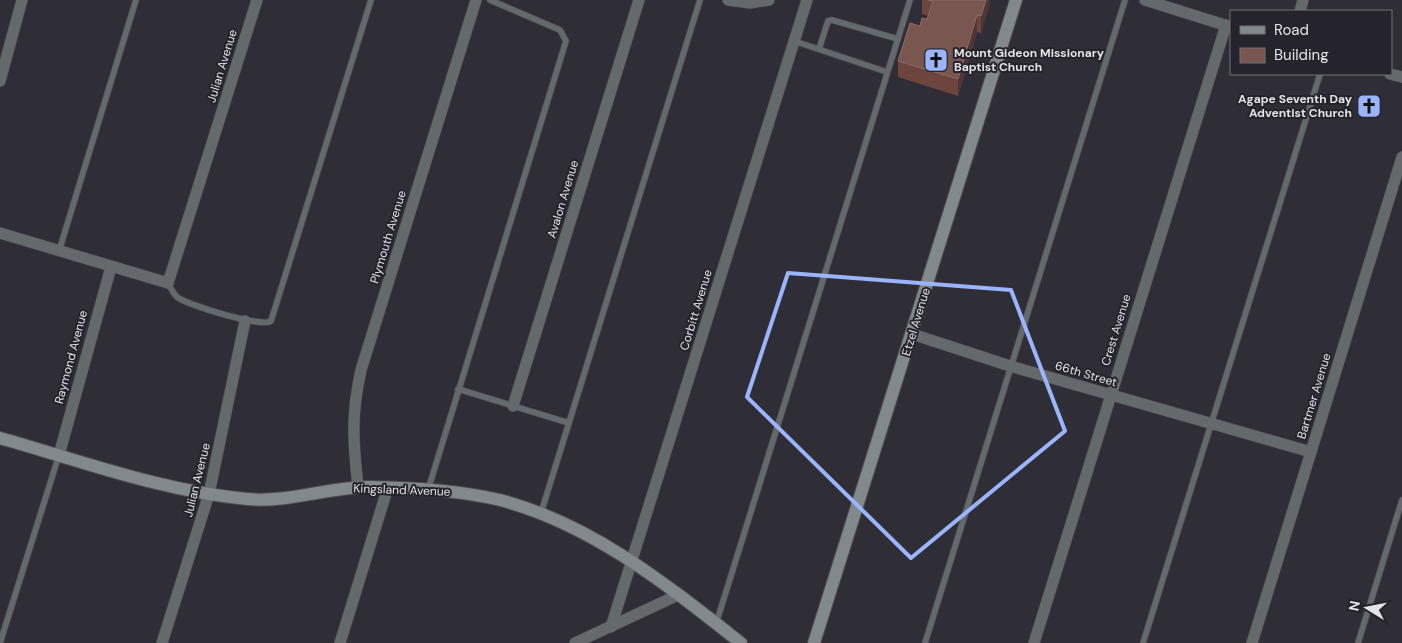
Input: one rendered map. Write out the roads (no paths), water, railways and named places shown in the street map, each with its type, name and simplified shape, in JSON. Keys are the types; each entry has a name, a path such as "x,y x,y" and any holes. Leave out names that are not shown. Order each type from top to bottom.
{"street":[{"path":"0,81 22,0"},
{"name":"Julian Avenue","path":"168,283 257,0"},
{"name":"Plymouth Avenue","path":"358,487 352,433 354,404 361,370 476,0"},
{"name":"Avalon Avenue","path":"513,406 639,0"},
{"path":"728,0 750,3 768,0"},
{"name":"Corbitt Avenue","path":"612,628 807,0"},
{"name":"Etzel Avenue","path":"814,643 1016,0"},
{"path":"1144,0 1161,2 1228,26"},
{"name":"Crest Avenue","path":"1034,643 1110,395 1228,26"},
{"name":"Bartmer Avenue","path":"1252,643 1402,157"},
{"path":"0,233 168,283"},
{"name":"Raymond Avenue","path":"59,455 110,267"},
{"name":"Julian Avenue","path":"162,643 210,494 245,320"},
{"name":"66th Street","path":"912,334 1010,366 1212,422 1310,452"},
{"name":"Kingsland Avenue","path":"0,438 141,480 210,494 249,499 283,497 358,487 388,487 454,492 500,500 541,513 576,529 632,560 741,643"},
{"path":"340,643 388,487"},
{"path":"575,643 612,628 678,595"}],"lane":[{"path":"59,251 136,0"},
{"path":"168,283 179,298 245,320 264,324 271,321 371,0"},
{"path":"428,490 566,41 560,30 490,0"},
{"path":"541,513 700,0"},
{"path":"716,624 910,0"},
{"path":"925,643 1125,0"},
{"path":"819,49 828,21 832,20 898,39"},
{"path":"794,41 887,72"},
{"path":"1144,643 1320,75"},
{"path":"458,389 569,423"},
{"path":"0,643 59,455"},
{"path":"1358,643 1402,500"}],"place":[{"name":"Mount Gideon Missionary Baptist Church","path":"936,60"},
{"name":"Agape Seventh Day Adventist Church","path":"1369,106"}]}
